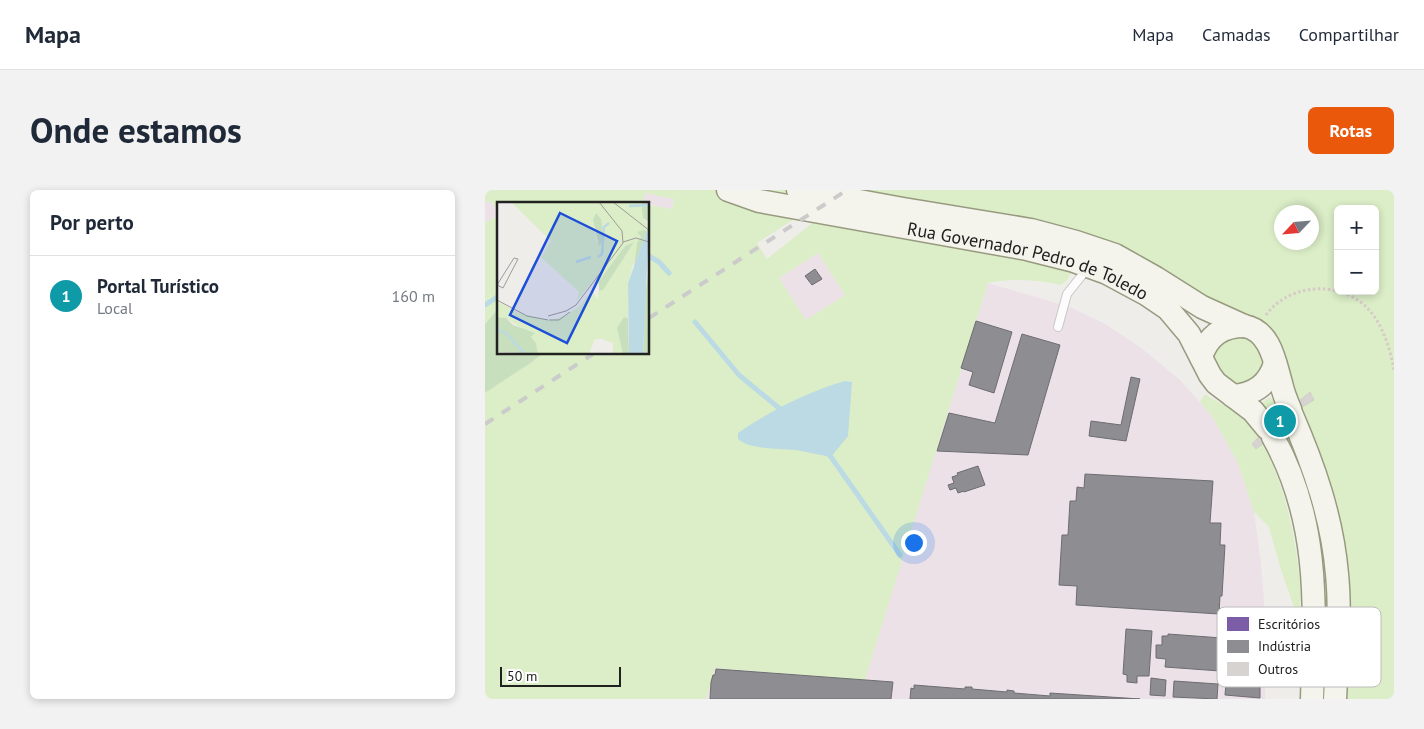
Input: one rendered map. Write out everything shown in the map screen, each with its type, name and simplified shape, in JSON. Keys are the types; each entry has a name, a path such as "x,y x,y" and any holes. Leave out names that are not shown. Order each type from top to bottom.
{"main road":[{"name":"Rua Governador Pedro de Toledo","path":"728,190 759,201 1027,249 1071,260 1107,273 1168,309 1189,334 1216,383 1253,411 1270,432 1284,457 1307,531 1311,556 1314,607"},
{"name":"Rua Governador Pedro de Toledo","path":"798,190 1031,230 1096,248 1122,259 1202,307 1244,326 1251,327 1265,340 1272,351 1290,411 1306,448 1323,497 1335,554 1338,607"},
{"path":"1201,357 1204,348 1217,333 1235,326 1244,326"},
{"path":"1233,396 1243,395 1260,387 1267,381 1275,363"}],"lane":[{"path":"1058,327 1067,294 1090,266"}],"path":[{"path":"1276,305 1285,298 1301,291 1319,288 1347,294 1363,304 1373,315 1382,330 1394,370"}],"shaded area":[{"path":"645,193 674,199 672,209 650,205 650,202 642,202"},
{"path":"485,202 492,202 497,210 497,216 485,223"},
{"path":"818,253 845,295 806,320 779,278"},
{"path":"988,283 1070,307 1105,324 1140,347 1179,379 1212,416 1238,463 1254,512 1261,563 1264,607 1217,607 1217,687 1265,687 1265,699 706,699 715,668 865,679"}],"green space":[{"path":"485,190 839,190 757,243 767,259 816,220 1069,266 1071,273 1061,285 1025,280 1006,280 988,283 865,680 715,668 706,699 485,699 485,393 541,355 650,355 650,205 672,209 674,199 645,193 643,202 497,202 497,210 492,202 485,202","holes":["818,253 845,295 806,320 779,278"]},
{"path":"860,190 1394,190 1394,699 1342,699 1342,687 1381,687 1381,607 1343,607 1343,577 1263,324 1252,316 1207,300"},
{"path":"497,216 497,310 485,324 485,223"},
{"path":"497,310 497,355 541,355 485,393 485,324"},
{"path":"1246,333 1263,354 1261,368 1255,378 1250,381 1231,384 1211,362 1214,345"},
{"path":"1205,394 1237,413 1258,436 1267,454 1276,473 1289,514 1297,555 1301,592 1299,607 1294,607 1269,527 1254,512 1238,463 1212,416 1200,402"},
{"path":"1269,398 1275,399 1305,472 1325,554 1329,607 1317,607 1263,402"},
{"path":"1322,687 1326,687 1326,699 1321,699"}],"water":[{"path":"845,381 852,382 848,436 831,457 796,450 757,447 743,443 738,439 738,433 763,417 803,396"}],"building: Indústria":[{"path":"815,269 822,279 812,285 805,276"},
{"path":"976,321 1012,332 994,393 969,385 973,372 961,368"},
{"path":"1022,334 1060,345 1028,455 937,451 949,413 995,423"},
{"path":"1131,377 1140,379 1126,441 1089,436 1091,421 1121,425"},
{"path":"978,466 985,485 958,493 956,488 950,490 948,485 954,483 952,477 958,475 957,473"},
{"path":"1085,474 1213,481 1210,523 1221,523 1220,545 1225,545 1222,596 1220,596 1217,614 1076,605 1077,586 1059,585 1062,535 1068,535 1070,501 1076,501 1077,487 1084,488"},
{"path":"1126,629 1152,631 1149,676 1137,676 1137,683 1127,682 1127,675 1123,674"},
{"path":"1168,634 1217,638 1217,671 1165,667 1166,659 1156,658 1156,645 1162,645 1162,636 1168,636"},
{"path":"716,669 893,682 891,699 710,699 711,682"},
{"path":"1151,678 1166,680 1165,696 1150,695"},
{"path":"1174,681 1217,684 1218,687 1217,699 1173,697"},
{"path":"914,685 965,689 965,687 972,687 972,689 1007,692 1007,690 1014,691 1014,693 1050,696 1050,693 1140,699 910,699 911,688 914,689"},
{"path":"1226,687 1260,687 1260,698 1225,695"}],"building: Outros":[{"path":"1310,392 1314,400 1284,418 1290,424 1256,449 1252,444 1280,414 1282,415"}],"waterway":[{"path":"650,257 659,262 669,273"},
{"path":"485,305 497,297"},
{"path":"695,322 739,375 785,413"},
{"path":"827,453 900,555"}],"railway":[{"path":"650,317 847,190"},
{"path":"485,424 591,355"}],"place":[{"name":"Portal Turístico","path":"1280,421"}]}
